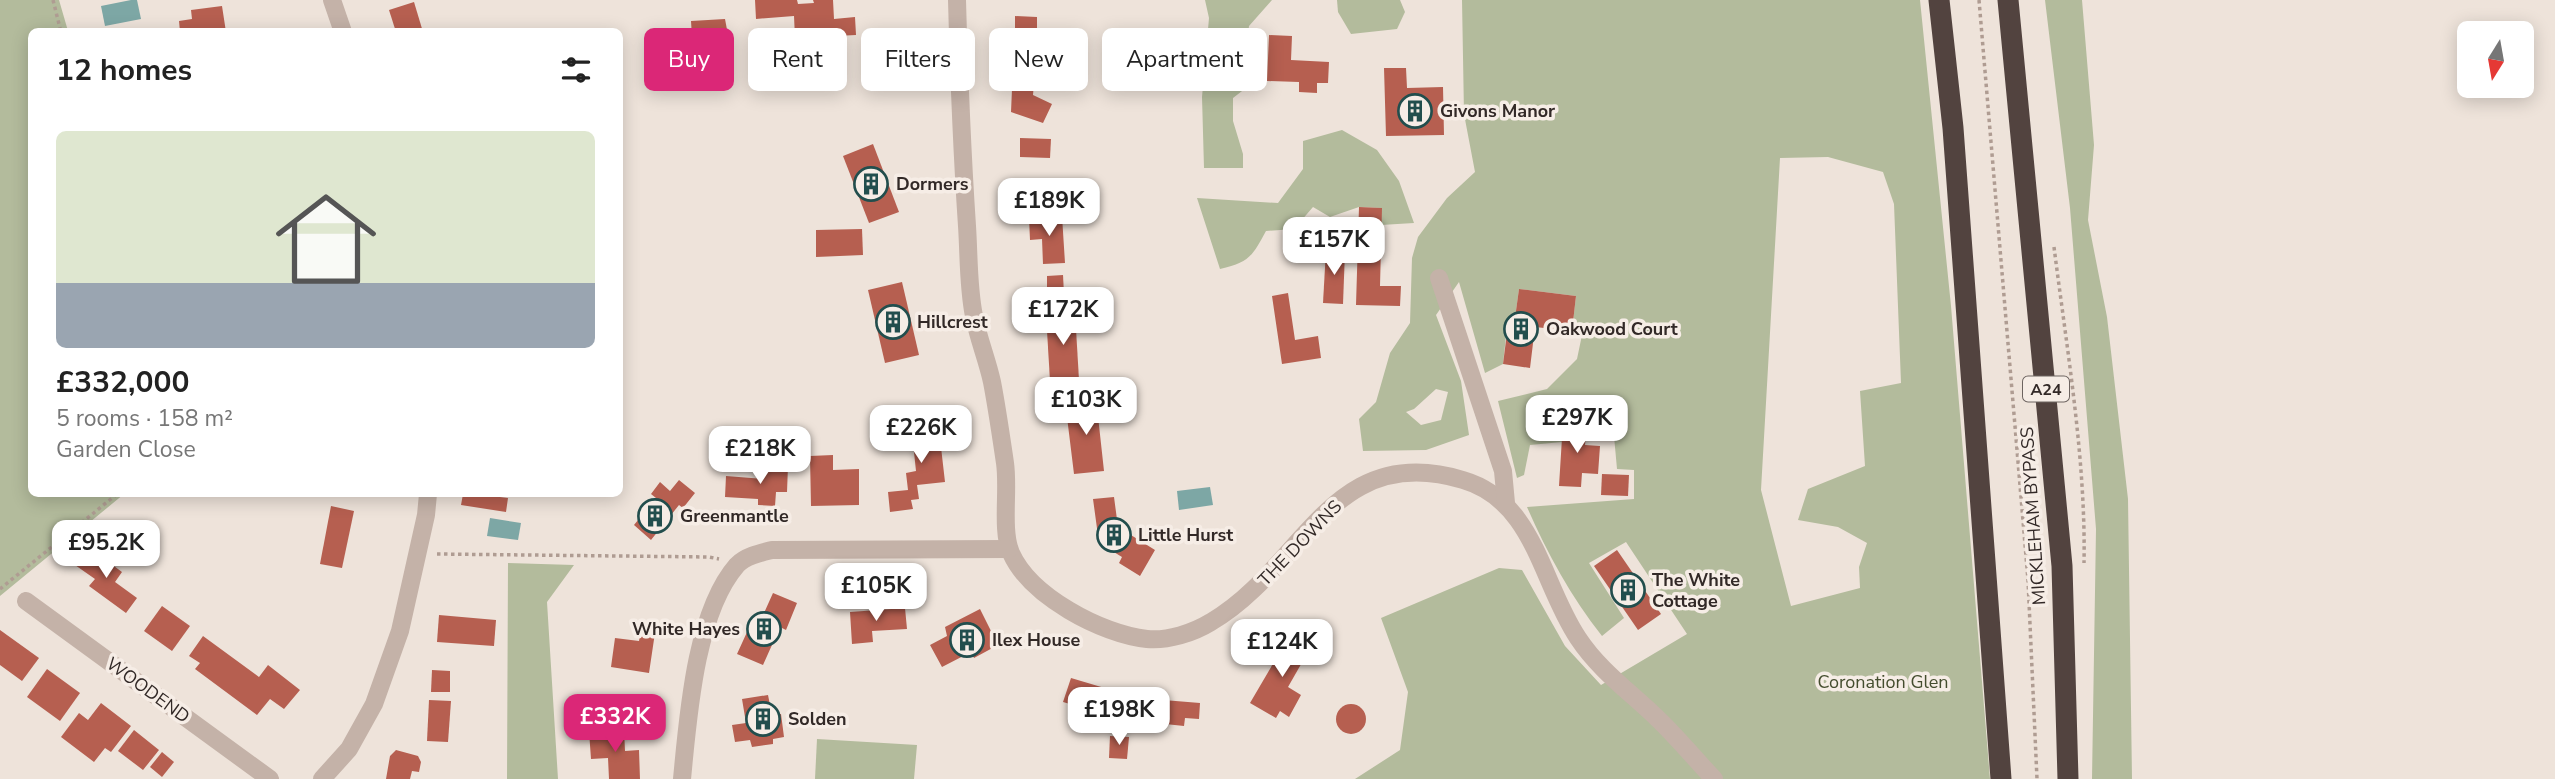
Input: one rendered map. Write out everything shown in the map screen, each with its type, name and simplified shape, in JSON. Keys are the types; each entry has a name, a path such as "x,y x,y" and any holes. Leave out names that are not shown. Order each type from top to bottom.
{"highway":[{"path":"1939,0 1952,128 2001,779"},
{"name":"MICKLEHAM BYPASS","path":"2008,0 2062,566 2068,779"}],"street":[{"path":"332,0 342,28"},
{"path":"682,779 696,659 717,599 738,564 752,555 772,550 1009,549 1007,476 992,380 973,314 957,0"},
{"name":"THE DOWNS","path":"1438,278 1503,471 1506,503"},
{"name":"THE DOWNS","path":"1009,549 1023,573 1046,595 1083,617 1124,634 1149,639 1175,637 1208,624 1235,607 1256,588 1332,505 1377,477 1404,471 1441,475 1484,487 1506,503 1521,520 1560,607 1578,639 1606,672 1659,720 1714,779"},
{"path":"322,779 349,749 374,704 400,631 427,497"},
{"name":"WOODEND","path":"26,600 270,779"}],"path":[{"path":"53,0 60,28"},
{"path":"1979,0 2028,580 2037,779"},
{"path":"0,589 113,497"},
{"path":"417,553 709,556 738,564"}],"green space":[{"path":"0,0 59,0 67,28 28,28 28,497 120,497 0,596"},
{"path":"1205,0 1272,0 1249,28 1208,28"},
{"path":"1337,0 1400,0 1405,12 1397,29 1351,34 1338,12"},
{"name":"Coronation Glen","path":"1462,0 1920,0 1951,306 1990,779 1355,779 1400,750 1408,692 1381,618 1499,568 1522,570 1565,646 1601,685 1687,634 1626,542 1589,563 1624,618 1602,636 1560,574 1527,507 1634,499 1634,470 1617,469 1613,425 1563,422 1562,442 1530,445 1524,475 1517,478 1498,401 1547,389 1577,359 1582,335 1572,331 1576,296 1519,289 1515,318 1508,317 1503,364 1485,373 1459,282 1436,315 1461,381 1469,435 1426,450 1363,451 1359,419 1376,402 1390,353 1410,323 1412,258 1418,237 1447,198 1475,172 1464,114","holes":["1828,157 1883,172 1894,204 1901,383 1860,391 1865,466 1808,489 1798,520 1838,527 1867,543 1859,567 1860,588 1791,606 1761,490 1780,158","1436,389 1448,392 1441,420 1421,425 1406,412 1414,409"]},
{"path":"2045,0 2082,0 2094,145 2088,220 2107,317 2128,499 2132,779 2092,779 2096,529 2070,208"},
{"path":"1203,91 1242,91 1233,98 1233,121 1243,154 1243,168 1204,168"},
{"path":"1342,130 1377,150 1399,181 1414,223 1381,225 1381,208 1359,207 1330,217 1313,207 1294,229 1266,231 1249,257 1220,269 1197,198 1278,203 1303,169 1303,141"},
{"path":"508,563 574,565 547,602 558,779 507,779"},
{"path":"817,739 917,745 914,779 815,779"}],"water":[{"path":"137,0 141,19 105,26 101,6"},
{"path":"1210,487 1213,505 1179,510 1177,491"},
{"path":"490,518 521,523 518,540 487,536"}],"building":[{"path":"755,0 797,0 798,4 814,3 813,0 833,0 834,19 855,17 856,35 847,35 847,28 795,28 794,16 756,19"},
{"path":"414,2 422,28 395,28 389,10"},
{"path":"222,6 225,28 180,28 179,21 192,19 191,10"},
{"path":"1015,16 1037,17 1037,28 1015,28"},
{"path":"725,19 727,28 691,28 691,21"},
{"path":"1269,35 1292,36 1291,60 1329,62 1328,83 1317,83 1317,93 1299,92 1299,82 1267,81"},
{"name":"Givons Manor","path":"1384,68 1406,68 1407,88 1443,87 1444,135 1386,136"},
{"path":"1012,91 1033,91 1033,95 1052,104 1043,123 1011,112"},
{"path":"1020,138 1051,139 1050,158 1020,157"},
{"name":"Dormers","path":"873,144 899,212 869,223 843,156"},
{"path":"1359,207 1382,208 1380,286 1401,286 1400,306 1356,305"},
{"path":"1062,216 1065,263 1043,264 1042,239 1030,240 1029,218"},
{"path":"862,229 863,255 816,257 816,230"},
{"path":"1326,250 1345,251 1343,304 1323,303"},
{"path":"1063,275 1064,294 1047,294 1047,276"},
{"name":"Hillcrest","path":"902,282 919,355 885,363 868,290"},
{"name":"Oakwood Court","path":"1519,289 1576,296 1572,331 1535,327 1530,368 1503,364 1509,317 1515,318"},
{"path":"1288,293 1295,340 1318,336 1321,358 1282,364 1272,296"},
{"path":"1075,312 1079,380 1050,381 1046,314"},
{"path":"1096,398 1104,471 1074,474 1067,417 1073,416 1072,401"},
{"path":"938,421 945,482 917,485 919,499 911,500 913,509 890,512 888,492 908,490 906,473 916,471 911,424"},
{"path":"1563,422 1587,424 1585,445 1600,446 1598,474 1582,473 1581,487 1559,486"},
{"path":"833,455 833,470 859,469 859,505 811,506 810,456"},
{"path":"764,464 788,466 787,492 776,492 775,506 758,505 758,499 725,497 726,476 764,479"},
{"path":"1602,474 1629,475 1628,496 1601,495"},
{"name":"Greenmantle","path":"679,480 695,493 683,508 679,505 651,540 634,525 656,498 651,494 660,482 670,491"},
{"path":"462,497 508,498 506,512 461,505"},
{"name":"Little Hurst","path":"1114,497 1118,527 1155,550 1140,576 1119,563 1122,557 1099,543 1093,499"},
{"path":"331,506 354,511 342,568 320,564"},
{"path":"88,547 122,572 115,582 137,598 126,613 89,586 95,579 75,565"},
{"name":"The White Cottage","path":"1617,550 1661,614 1638,630 1594,566"},
{"name":"White Hayes","path":"773,593 797,603 786,630 780,627 763,665 737,654 753,619 760,622"},
{"path":"162,606 190,626 172,651 144,631"},
{"path":"905,608 907,629 872,631 873,642 852,644 850,612"},
{"name":"Ilex House","path":"980,609 998,645 974,658 971,652 942,667 930,645 947,636 945,627"},
{"path":"439,615 496,620 494,646 437,642"},
{"path":"642,623 656,626 649,673 611,667 615,638 639,641"},
{"path":"0,630 39,658 22,681 0,665"},
{"path":"1291,633 1312,645 1288,687 1301,695 1289,717 1280,711 1276,718 1250,703"},
{"path":"203,636 259,677 268,665 300,690 284,709 270,699 257,715 195,669 200,663 189,656"},
{"path":"47,669 80,693 60,721 27,697"},
{"path":"432,670 450,671 450,692 431,692"},
{"path":"1071,678 1118,692 1111,716 1063,702"},
{"name":"Solden","path":"768,695 772,715 781,714 784,737 773,739 773,744 752,747 750,740 735,742 732,725 746,723 742,699"},
{"path":"1139,698 1200,703 1199,719 1185,718 1184,726 1137,721"},
{"path":"429,700 451,701 448,742 427,741"},
{"path":"101,703 131,726 111,752 105,748 94,762 61,737 79,713 88,720"},
{"path":"1351,704 1361,709 1366,719 1361,729 1351,734 1341,729 1336,719 1341,709"},
{"path":"624,729 625,751 639,750 640,779 609,779 608,758 591,759 589,731"},
{"path":"134,730 159,750 143,770 118,751"},
{"path":"1110,736 1129,737 1127,759 1109,758"},
{"path":"396,750 418,756 421,762 419,772 412,771 410,779 386,779 390,756"},
{"path":"162,752 174,762 162,777 150,767"}],"place":[{"name":"Givons Manor","path":"1415,111"},
{"name":"Dormers","path":"871,184"},
{"name":"Hillcrest","path":"893,322"},
{"name":"Oakwood Court","path":"1521,329"},
{"name":"Greenmantle","path":"655,516"},
{"name":"Little Hurst","path":"1114,535"},
{"name":"The White Cottage","path":"1628,590"},
{"name":"White Hayes","path":"764,629"},
{"name":"Ilex House","path":"967,640"},
{"name":"Solden","path":"763,719"}]}
